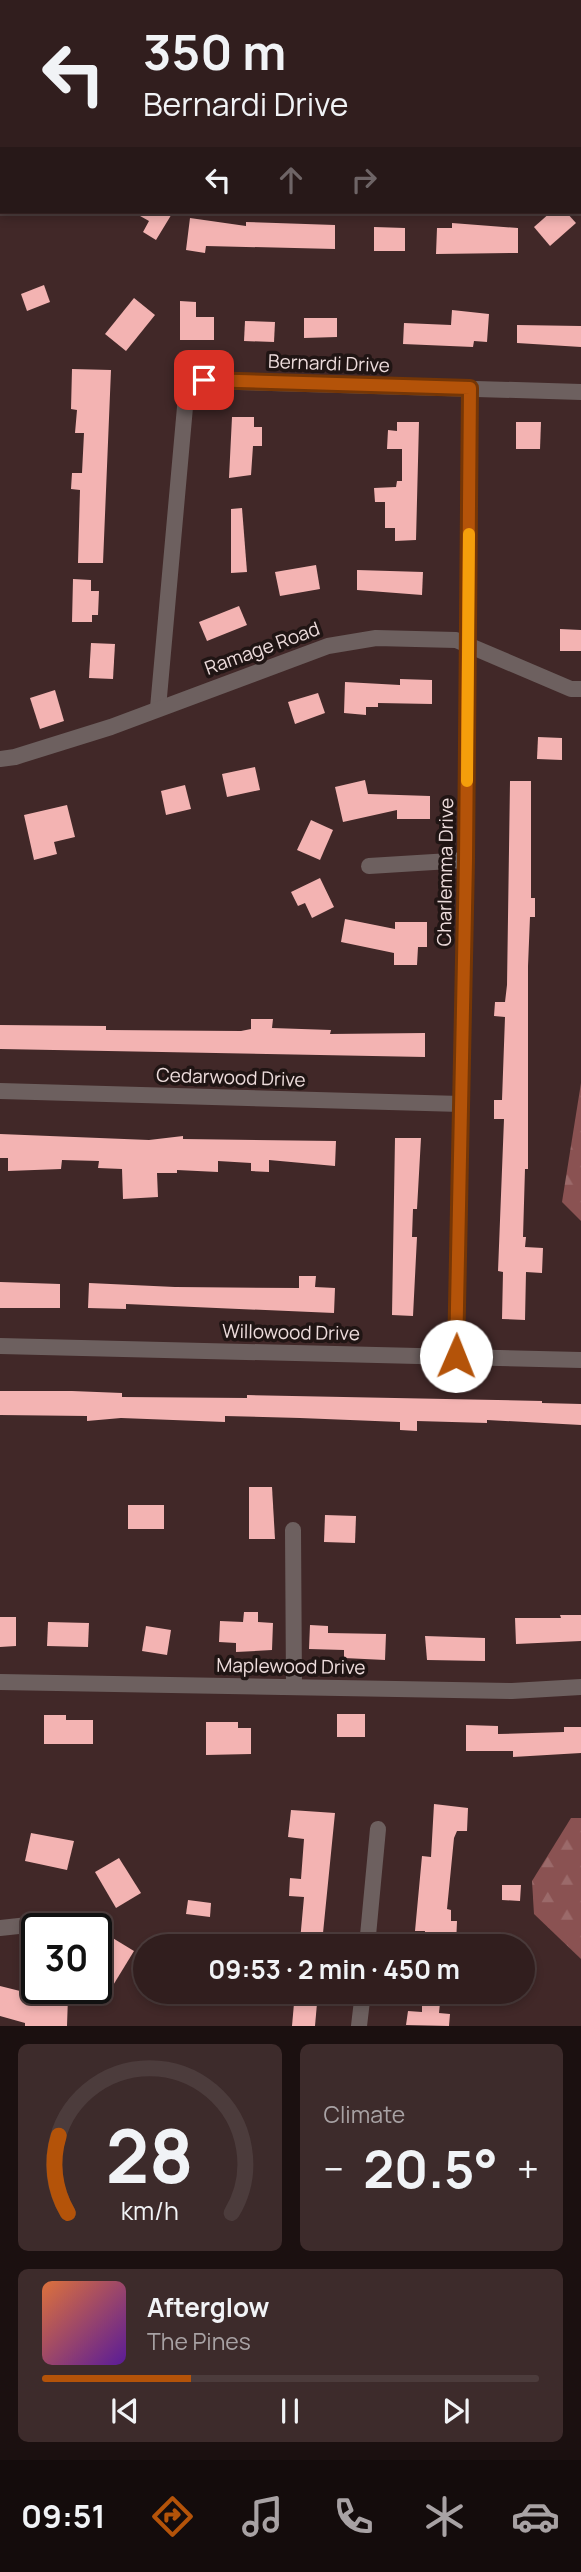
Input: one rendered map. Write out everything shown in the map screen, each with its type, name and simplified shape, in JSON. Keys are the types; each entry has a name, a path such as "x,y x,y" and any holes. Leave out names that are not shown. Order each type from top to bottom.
{"street":[{"name":"Bernardi Drive","path":"158,708 188,388 204,380 581,393"},
{"name":"Charlemma Drive","path":"456,1356 466,860 470,388"},
{"name":"Ramage Road","path":"0,759 15,757 111,727 328,646 376,638 456,640 469,643 571,689 581,689"},
{"path":"369,866 466,860"},
{"name":"Cedarwood Drive","path":"0,1091 461,1104"},
{"name":"Willowood Drive","path":"0,1346 581,1360"},
{"path":"293,1530 294,1687"},
{"name":"Maplewood Drive","path":"0,1682 512,1691 581,1687"},
{"path":"368,1934 378,1829"},
{"path":"0,1928 21,1926"},
{"path":"359,2026 362,2004"}],"green space":[{"path":"581,1083 581,1221 562,1202"},
{"path":"571,1818 581,1818 581,1959 534,1914 532,1881"}],"building":[{"path":"137,214 172,214 156,240 143,232 149,221"},
{"path":"549,214 568,214 576,223 550,246 534,227"},
{"path":"190,218 246,226 246,222 335,225 335,249 206,246 205,253 186,250"},
{"path":"452,223 518,228 518,253 436,254 437,228 452,228"},
{"path":"374,227 405,228 405,251 374,251"},
{"path":"44,285 50,302 27,311 21,294"},
{"path":"134,298 155,315 126,351 105,334"},
{"path":"180,301 196,302 196,317 214,317 214,340 180,340"},
{"path":"452,310 489,314 487,342 474,341 473,347 403,344 404,323 451,325"},
{"path":"304,318 337,318 337,337 304,338"},
{"path":"245,321 275,322 274,342 244,341"},
{"path":"517,325 581,326 581,347 517,343"},
{"path":"72,369 111,370 103,563 78,563 80,490 71,489 72,473 82,473 84,433 75,433 77,410 71,409"},
{"path":"232,417 254,417 254,427 262,427 262,446 253,446 251,475 229,478"},
{"path":"397,422 419,422 416,540 395,541 395,528 385,528 385,502 375,502 374,488 396,487 397,481 402,481 402,449 387,449 388,430 397,431"},
{"path":"516,422 541,422 540,449 516,449"},
{"path":"242,508 247,572 231,573 231,509"},
{"path":"316,565 320,589 280,596 275,572"},
{"path":"357,570 423,572 422,595 357,590"},
{"path":"73,579 91,580 91,591 99,591 98,615 92,615 92,622 72,622"},
{"path":"239,606 247,625 207,641 199,622"},
{"path":"560,629 581,630 581,651 560,651"},
{"path":"91,643 115,644 113,679 89,678"},
{"path":"400,679 432,680 432,704 378,703 378,707 366,707 366,715 344,713 345,682 400,685"},
{"path":"55,690 64,721 40,729 30,698"},
{"path":"318,693 325,713 295,724 288,702"},
{"path":"538,737 562,738 562,760 537,759"},
{"path":"255,767 260,790 227,797 222,774"},
{"path":"365,780 368,794 430,796 430,819 397,819 397,810 343,822 335,787"},
{"path":"510,781 531,781 531,898 535,898 535,917 530,917 528,966 528,1169 525,1169 523,1237 526,1237 525,1247 543,1248 542,1273 526,1272 525,1320 502,1319 503,1272 498,1271 504,1119 494,1119 494,1100 502,1100 505,1017 494,1016 495,1002 505,1002 507,985"},
{"path":"185,785 191,809 166,815 161,791"},
{"path":"67,805 75,837 54,842 57,854 34,860 24,815"},
{"path":"311,820 333,830 320,860 297,850"},
{"path":"320,878 334,907 312,918 305,903 298,906 291,892"},
{"path":"345,919 395,929 395,922 427,922 427,947 418,947 417,965 394,965 394,953 341,942"},
{"path":"251,1019 273,1019 272,1028 331,1030 330,1034 425,1033 425,1057 0,1049 0,1025 106,1026 106,1030 241,1031 251,1029"},
{"path":"0,1134 149,1140 183,1136 183,1139 336,1141 335,1166 269,1160 269,1172 251,1171 251,1163 218,1161 218,1172 177,1170 177,1173 157,1173 158,1197 123,1199 122,1169 98,1168 99,1161 62,1160 61,1169 8,1171 8,1158 0,1158"},
{"path":"395,1138 421,1138 417,1209 413,1209 412,1237 417,1237 413,1316 392,1315"},
{"path":"299,1276 316,1276 315,1287 335,1288 334,1313 126,1304 126,1309 88,1308 89,1283 299,1288"},
{"path":"0,1282 60,1284 60,1308 0,1308"},
{"path":"0,1391 122,1393 122,1397 247,1398 247,1395 542,1401 581,1404 581,1425 487,1420 487,1423 417,1421 417,1431 400,1430 400,1422 300,1418 225,1416 225,1422 121,1418 87,1421 87,1416 0,1415"},
{"path":"249,1487 272,1487 275,1539 249,1539"},
{"path":"128,1505 164,1505 164,1529 128,1529"},
{"path":"325,1515 356,1516 355,1543 324,1542"},
{"path":"244,1612 258,1612 258,1622 273,1623 272,1650 236,1652 236,1643 219,1642 220,1621 243,1622"},
{"path":"560,1615 581,1615 581,1641 516,1644 515,1618 561,1618"},
{"path":"0,1617 16,1617 16,1646 0,1647"},
{"path":"48,1622 89,1623 88,1647 47,1646"},
{"path":"310,1625 328,1626 328,1633 386,1634 385,1660 344,1658 344,1650 309,1649"},
{"path":"146,1626 171,1630 167,1655 142,1651"},
{"path":"425,1636 485,1638 485,1661 427,1660"},
{"path":"337,1714 365,1714 365,1737 337,1737"},
{"path":"44,1715 66,1715 66,1720 93,1720 93,1744 44,1744"},
{"path":"206,1722 238,1722 238,1728 251,1728 251,1754 206,1755"},
{"path":"466,1725 498,1726 498,1734 564,1732 564,1727 581,1727 581,1753 513,1757 513,1751 466,1751"},
{"path":"434,1804 468,1808 467,1831 457,1831 454,1838 447,1909 451,1910 451,1921 457,1921 456,1934 425,1934 425,1931 415,1931 422,1856 431,1857"},
{"path":"291,1810 335,1813 323,1934 301,1934 304,1897 289,1896 290,1878 301,1879 304,1839 288,1837"},
{"path":"31,1833 74,1841 67,1870 25,1861"},
{"path":"119,1858 141,1893 116,1908 95,1872"},
{"path":"502,1885 521,1885 520,1901 502,1900"},
{"path":"188,1900 211,1903 210,1917 186,1914"},
{"path":"112,1938 133,1953 112,1987"},
{"path":"0,1986 21,1991 21,2004 68,2004 67,2026 25,2026 25,2023 0,2016"},
{"path":"294,2004 317,2004 315,2026 292,2026"},
{"path":"422,2004 440,2004 439,2013 450,2014 449,2026 406,2025 408,2011 422,2012"}],"slow traffic":[{"path":"467,781 469,534"}],"route":[{"path":"204,380 470,388 466,860 456,1356"}]}
